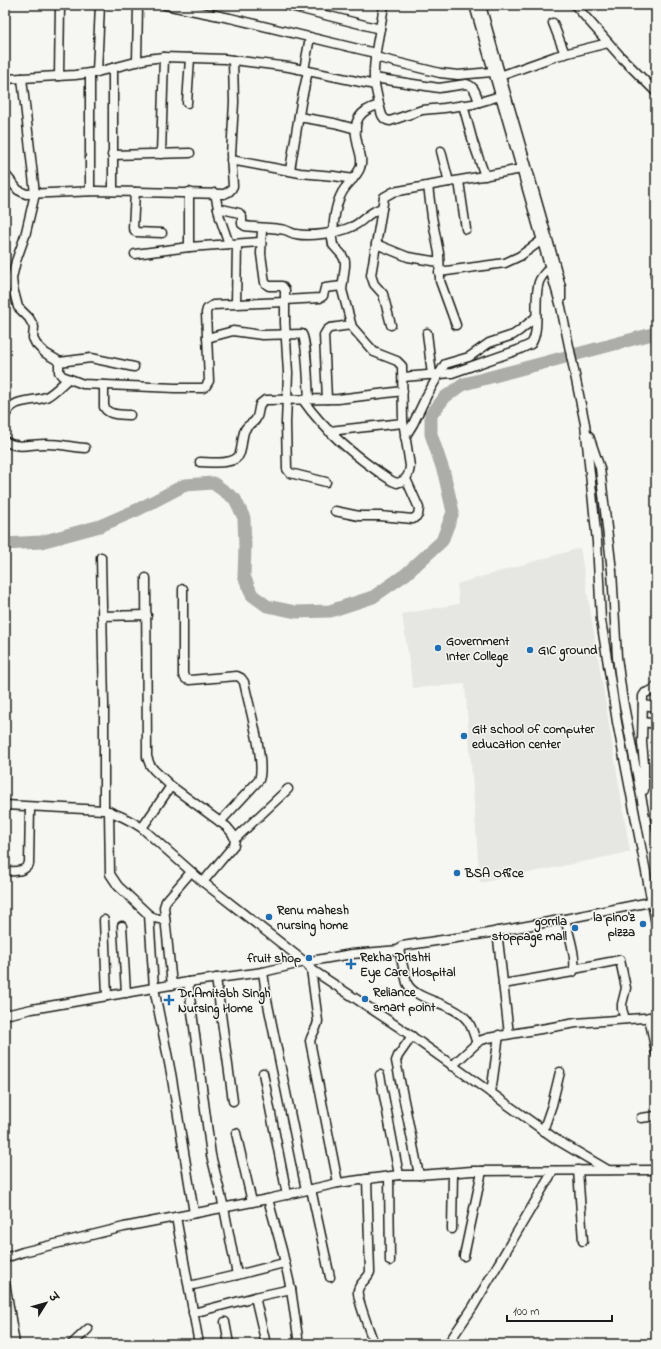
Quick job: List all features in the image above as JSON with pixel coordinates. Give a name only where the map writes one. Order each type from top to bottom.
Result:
[{"type":"street","points":[[59,76],[60,5]]},
{"type":"street","points":[[90,191],[94,72],[100,5]]},
{"type":"street","points":[[137,62],[138,5]]},
{"type":"street","points":[[165,5],[204,9],[440,73],[458,75],[496,74],[608,43]]},
{"type":"street","points":[[286,5],[380,29]]},
{"type":"street","points":[[384,5],[375,55],[375,81],[381,115],[387,121],[422,110],[463,105],[500,96]]},
{"type":"street","points":[[474,5],[543,219],[561,287],[561,307]]},
{"type":"street","points":[[481,5],[500,96],[561,307],[585,424],[597,542],[601,620],[617,722],[654,901],[656,924]]},
{"type":"street","points":[[575,5],[608,43],[656,92]]},
{"type":"street","points":[[553,23],[565,54]]},
{"type":"street","points":[[290,170],[310,37]]},
{"type":"street","points":[[161,154],[164,57]]},
{"type":"street","points":[[5,79],[59,76],[94,72],[164,57],[233,60],[375,81],[439,88],[466,84],[470,85],[474,89],[479,102]]},
{"type":"street","points":[[187,103],[190,58]]},
{"type":"street","points":[[5,174],[18,190],[26,194],[90,191],[228,193],[233,186],[231,160],[234,109],[233,60]]},
{"type":"street","points":[[113,68],[113,191]]},
{"type":"street","points":[[22,78],[34,194],[25,236],[16,261],[12,278],[13,288],[18,306],[29,318],[34,327],[33,338],[36,344],[39,348],[59,362],[62,376],[83,384],[203,388],[209,381],[207,309],[213,305],[320,298],[323,296],[325,288],[342,286]]},
{"type":"street","points":[[207,338],[233,331],[262,335],[302,334],[304,337],[306,400],[311,411],[354,455],[392,481],[397,483],[406,479],[410,466],[403,423],[402,366],[400,363],[374,352],[351,325],[343,297],[342,286],[345,261],[342,254],[333,245],[332,232],[334,214],[343,190],[360,170],[362,160],[356,140],[358,118],[369,108],[380,105]]},
{"type":"street","points":[[463,105],[473,142],[485,176]]},
{"type":"street","points":[[299,117],[334,122],[356,129]]},
{"type":"street","points":[[441,151],[450,182]]},
{"type":"street","points":[[112,154],[190,153]]},
{"type":"street","points":[[231,160],[353,179]]},
{"type":"street","points":[[391,325],[383,294],[372,281],[371,276],[384,197],[388,194],[522,169]]},
{"type":"street","points":[[459,181],[466,229]]},
{"type":"street","points":[[428,186],[432,217],[438,245],[439,272],[442,288],[456,325]]},
{"type":"street","points":[[135,192],[134,230],[136,232],[162,233]]},
{"type":"street","points":[[189,192],[189,247]]},
{"type":"street","points":[[215,193],[218,208],[233,244],[236,304]]},
{"type":"street","points":[[218,208],[239,213],[242,217],[242,224],[245,226],[286,230],[293,234],[303,235],[332,232],[355,226],[369,213],[382,208]]},
{"type":"street","points":[[262,228],[260,242],[265,283],[269,286],[283,286],[285,290],[288,373],[286,400],[287,469],[290,473],[326,482]]},
{"type":"street","points":[[439,272],[505,263],[520,256],[542,240]]},
{"type":"street","points":[[135,254],[189,247],[260,242]]},
{"type":"street","points":[[376,244],[408,257],[439,262]]},
{"type":"street","points":[[403,377],[435,375],[460,371],[526,347],[533,341],[535,333],[537,287],[539,281],[550,267]]},
{"type":"street","points":[[405,437],[413,424],[435,375],[447,362],[469,357],[489,343],[513,335],[536,317]]},
{"type":"street","points":[[327,399],[324,335],[330,328],[351,325]]},
{"type":"street","points":[[427,333],[435,375]]},
{"type":"street","points":[[59,362],[91,358],[134,367]]},
{"type":"street","points":[[5,416],[8,409],[12,406],[47,396],[68,379]]},
{"type":"street","points":[[104,385],[105,410],[110,413],[130,415]]},
{"type":"street","points":[[200,462],[230,462],[236,460],[240,454],[246,426],[256,420],[260,404],[265,400],[327,399],[403,391]]},
{"type":"street","points":[[329,431],[403,423]]},
{"type":"street","points":[[585,424],[600,468],[612,571],[617,657],[622,695],[656,875]]},
{"type":"street","points":[[5,441],[14,445],[22,446],[48,444],[85,448]]},
{"type":"street","points":[[335,511],[359,516],[413,519],[418,515],[419,508],[406,479]]},
{"type":"street","points":[[101,557],[107,811],[110,874],[118,886],[149,915],[154,918],[165,920]]},
{"type":"street","points":[[146,578],[147,757],[154,770],[171,786],[220,822],[232,833],[235,838]]},
{"type":"street","points":[[183,589],[183,675],[186,679],[190,680],[237,676],[241,678],[244,682],[260,760],[261,775],[258,780],[220,822]]},
{"type":"street","points":[[102,616],[147,615]]},
{"type":"street","points":[[643,806],[643,705],[645,693],[655,689]]},
{"type":"street","points":[[643,705],[656,707]]},
{"type":"street","points":[[643,722],[656,724]]},
{"type":"street","points":[[142,828],[171,786]]},
{"type":"street","points":[[203,882],[234,845],[235,838],[288,789]]},
{"type":"street","points":[[5,805],[107,811],[131,821],[142,828],[203,882],[305,962],[311,969],[412,1036],[557,1140],[608,1170]]},
{"type":"street","points":[[5,871],[21,871],[27,868],[29,864],[30,807]]},
{"type":"street","points":[[172,985],[164,906],[166,901],[191,872]]},
{"type":"street","points":[[5,1015],[32,1008],[188,982],[263,972],[305,962],[352,954],[399,950],[402,946],[565,919],[654,901]]},
{"type":"street","points":[[149,915],[154,988],[171,1073],[194,1213]]},
{"type":"street","points":[[565,919],[574,960],[574,969]]},
{"type":"street","points":[[104,920],[107,996]]},
{"type":"street","points":[[122,926],[126,993]]},
{"type":"street","points":[[497,931],[509,1034]]},
{"type":"street","points":[[399,950],[409,988],[416,993],[448,1007],[463,1016],[469,1024],[477,1043]]},
{"type":"street","points":[[503,984],[570,973],[573,972],[574,969],[620,960],[626,988],[622,1004],[625,1019]]},
{"type":"street","points":[[311,969],[318,1021],[310,1041],[338,1183]]},
{"type":"street","points":[[263,972],[267,1000],[308,1190],[330,1277]]},
{"type":"street","points":[[216,978],[233,1101]]},
{"type":"street","points":[[188,982],[211,1154],[224,1208],[237,1276]]},
{"type":"street","points":[[452,1066],[477,1043],[488,1038],[576,1023],[652,1017],[656,1053]]},
{"type":"street","points":[[412,1036],[396,1061],[419,1175]]},
{"type":"street","points":[[491,1093],[499,1036]]},
{"type":"street","points":[[543,1130],[552,1105],[560,1072]]},
{"type":"street","points":[[263,1073],[287,1195]]},
{"type":"street","points":[[380,1075],[399,1175]]},
{"type":"street","points":[[640,1118],[656,1116]]},
{"type":"street","points":[[236,1133],[252,1202]]},
{"type":"street","points":[[462,1344],[448,1342],[473,1307],[553,1170]]},
{"type":"street","points":[[578,1170],[583,1241]]},
{"type":"street","points":[[5,1258],[23,1252],[124,1227],[268,1199],[338,1183],[367,1179],[399,1175],[482,1171],[656,1170]]},
{"type":"street","points":[[464,1256],[482,1171]]},
{"type":"street","points":[[452,1229],[453,1173]]},
{"type":"street","points":[[389,1177],[390,1261]]},
{"type":"street","points":[[367,1179],[370,1272],[369,1276],[360,1284],[357,1293],[374,1344]]},
{"type":"street","points":[[268,1199],[291,1289],[299,1344]]},
{"type":"street","points":[[176,1217],[199,1344]]},
{"type":"street","points":[[189,1286],[237,1276],[284,1263]]},
{"type":"street","points":[[5,1282],[14,1344]]},
{"type":"street","points":[[193,1313],[291,1289]]},
{"type":"street","points":[[254,1297],[266,1344]]},
{"type":"street","points":[[225,1322],[229,1344]]},
{"type":"street","points":[[72,1344],[88,1329]]},
{"type":"street","points":[[5,1330],[7,1344]]},
{"type":"shaded area","name":"GIC ground","points":[[580,548],[630,852],[480,883],[465,684],[413,688],[402,614],[459,604],[457,584]]},
{"type":"waterway","points":[[5,544],[41,542],[100,526],[139,509],[185,485],[213,483],[235,499],[244,518],[244,576],[252,595],[267,606],[296,612],[330,611],[373,597],[406,574],[442,541],[453,512],[444,473],[431,434],[431,415],[445,397],[464,384],[656,333]]},
{"type":"place","name":"Government Inter College","points":[[438,648]]},
{"type":"place","name":"GIC ground","points":[[530,650]]},
{"type":"place","name":"Git school of computer education center","points":[[464,736]]},
{"type":"place","name":"BSA Office","points":[[457,873]]},
{"type":"place","name":"Renu mahesh nursing home","points":[[269,917]]},
{"type":"place","name":"la pino'z pizza","points":[[643,924]]},
{"type":"place","name":"gorrila stoppage mall","points":[[575,928]]},
{"type":"place","name":"fruit shop","points":[[309,958]]},
{"type":"place","name":"Rekha Drishti Eye Care Hospital","points":[[351,964]]},
{"type":"place","name":"Reliance smart point","points":[[365,999]]},
{"type":"place","name":"Dr.Amitabh Singh Nursing Home","points":[[169,1000]]}]
